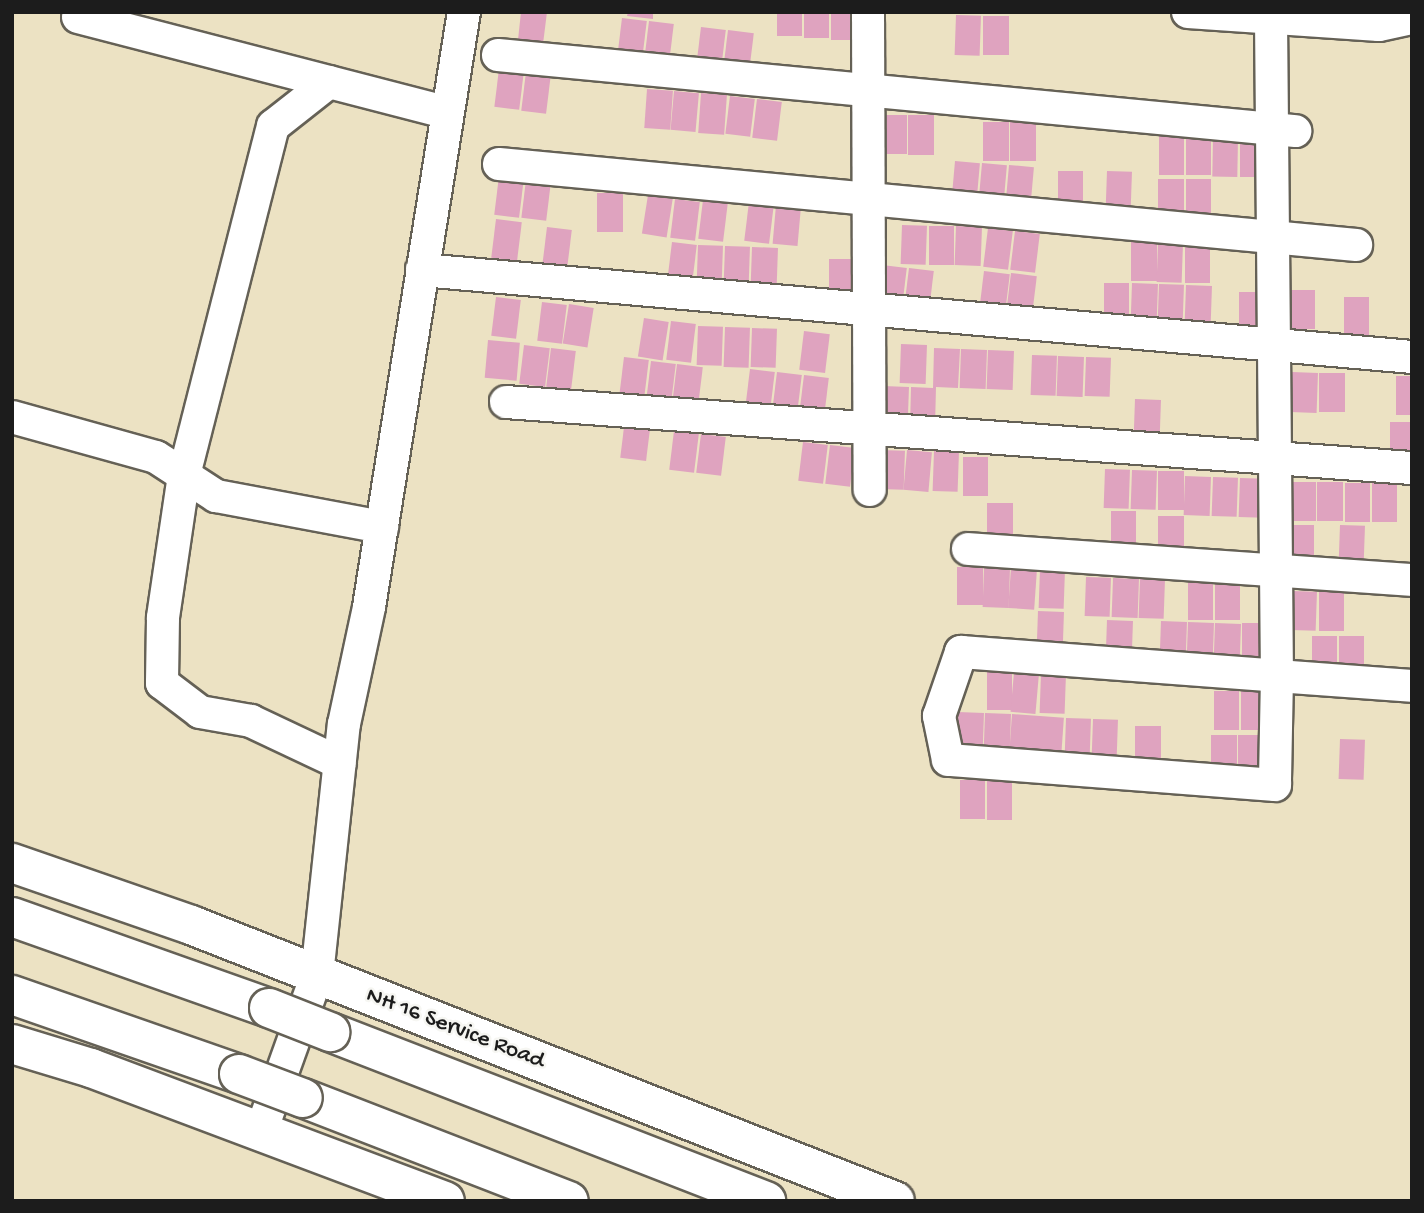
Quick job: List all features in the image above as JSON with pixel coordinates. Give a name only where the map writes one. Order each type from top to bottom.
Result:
[{"type":"main road","name":"NH 16 Service Road","points":[[12,863],[317,975],[895,1201]]},
{"type":"main road","points":[[12,917],[269,1008],[766,1201]]},
{"type":"main road","points":[[12,995],[239,1074],[569,1201]]},
{"type":"main road","points":[[12,1044],[91,1069],[430,1198]]},
{"type":"street","points":[[260,1134],[317,975],[340,763],[382,527],[464,12]]},
{"type":"street","points":[[868,12],[870,490]]},
{"type":"street","points":[[1188,12],[1379,25],[1412,18]]},
{"type":"street","points":[[71,14],[446,112]]},
{"type":"street","points":[[1270,18],[1283,130],[1272,237],[1276,570],[1276,676],[1275,785],[948,760],[939,716],[961,652],[1276,676],[1412,686]]},
{"type":"street","points":[[498,55],[1283,130]]},
{"type":"street","points":[[329,82],[273,125],[184,475],[163,618],[162,683],[200,712],[251,721],[340,763]]},
{"type":"street","points":[[499,164],[1356,245]]},
{"type":"street","points":[[422,270],[1412,357]]},
{"type":"street","points":[[506,402],[1412,468]]},
{"type":"street","points":[[12,417],[156,457],[216,496],[382,527]]},
{"type":"street","points":[[968,550],[1412,580]]},
{"type":"building","points":[[521,12],[547,12],[543,44],[518,40]]},
{"type":"building","points":[[628,12],[653,12],[653,19],[627,16]]},
{"type":"building","points":[[777,12],[802,12],[802,36],[777,36]]},
{"type":"building","points":[[804,12],[829,12],[829,38],[804,38]]},
{"type":"building","points":[[831,12],[856,12],[856,40],[831,40]]},
{"type":"building","points":[[956,15],[981,16],[980,56],[955,55]]},
{"type":"building","points":[[983,16],[1009,16],[1009,55],[983,55]]},
{"type":"building","points":[[622,18],[647,21],[642,60],[617,57]]},
{"type":"building","points":[[649,21],[674,24],[669,63],[644,60]]},
{"type":"building","points":[[701,27],[726,30],[721,69],[696,66]]},
{"type":"building","points":[[728,30],[754,33],[749,72],[723,69]]},
{"type":"building","points":[[499,69],[524,72],[519,110],[494,107]]},
{"type":"building","points":[[526,72],[551,75],[546,114],[521,111]]},
{"type":"building","points":[[647,89],[673,91],[670,130],[644,128]]},
{"type":"building","points":[[674,91],[699,93],[696,132],[671,130]]},
{"type":"building","points":[[701,93],[727,95],[724,135],[698,133]]},
{"type":"building","points":[[730,96],[755,99],[750,137],[725,134]]},
{"type":"building","points":[[757,99],[782,102],[777,141],[752,138]]},
{"type":"building","points":[[881,115],[907,115],[907,154],[881,154]]},
{"type":"building","points":[[908,115],[934,115],[934,155],[908,155]]},
{"type":"building","points":[[983,122],[1009,122],[1009,161],[983,161]]},
{"type":"building","points":[[1010,122],[1036,122],[1036,161],[1010,161]]},
{"type":"building","points":[[1159,136],[1184,136],[1184,175],[1159,175]]},
{"type":"building","points":[[1186,136],[1211,136],[1211,175],[1186,175]]},
{"type":"building","points":[[1213,137],[1238,137],[1237,177],[1212,177]]},
{"type":"building","points":[[1240,138],[1265,138],[1265,177],[1240,177]]},
{"type":"building","points":[[955,161],[980,163],[977,202],[952,200]]},
{"type":"building","points":[[982,163],[1007,165],[1004,204],[979,202]]},
{"type":"building","points":[[1009,165],[1034,167],[1031,206],[1006,204]]},
{"type":"building","points":[[1058,171],[1083,171],[1083,210],[1058,210]]},
{"type":"building","points":[[1107,171],[1132,172],[1131,211],[1106,210]]},
{"type":"building","points":[[499,176],[524,179],[519,218],[494,215]]},
{"type":"building","points":[[1158,179],[1184,179],[1184,218],[1158,218]]},
{"type":"building","points":[[1186,179],[1211,179],[1211,218],[1186,218]]},
{"type":"building","points":[[526,180],[551,183],[546,221],[521,218]]},
{"type":"building","points":[[597,193],[623,193],[623,232],[597,232]]},
{"type":"building","points":[[648,195],[673,199],[667,237],[642,234]]},
{"type":"building","points":[[675,199],[700,202],[695,241],[670,238]]},
{"type":"building","points":[[703,200],[728,203],[723,242],[698,239]]},
{"type":"building","points":[[749,202],[774,205],[769,244],[744,241]]},
{"type":"building","points":[[776,205],[801,207],[798,246],[773,244]]},
{"type":"building","points":[[496,219],[522,222],[517,261],[491,258]]},
{"type":"building","points":[[902,225],[927,226],[926,265],[901,264]]},
{"type":"building","points":[[929,226],[954,226],[954,265],[929,265]]},
{"type":"building","points":[[956,226],[982,227],[981,266],[955,265]]},
{"type":"building","points":[[547,227],[572,230],[567,268],[542,265]]},
{"type":"building","points":[[988,228],[1013,231],[1008,270],[983,267]]},
{"type":"building","points":[[1015,231],[1040,234],[1035,273],[1010,270]]},
{"type":"building","points":[[672,242],[697,245],[692,284],[667,281]]},
{"type":"building","points":[[1131,242],[1157,242],[1157,281],[1131,281]]},
{"type":"building","points":[[1158,243],[1183,244],[1182,283],[1157,282]]},
{"type":"building","points":[[1185,244],[1210,244],[1210,283],[1185,283]]},
{"type":"building","points":[[698,245],[723,246],[722,285],[697,284]]},
{"type":"building","points":[[725,246],[750,247],[749,286],[724,285]]},
{"type":"building","points":[[752,247],[778,248],[777,287],[751,286]]},
{"type":"building","points":[[829,259],[854,259],[854,298],[829,298]]},
{"type":"building","points":[[882,265],[907,268],[902,307],[877,304]]},
{"type":"building","points":[[909,268],[934,271],[929,310],[904,307]]},
{"type":"building","points":[[984,271],[1010,274],[1005,312],[979,309]]},
{"type":"building","points":[[1011,273],[1037,276],[1032,315],[1006,312]]},
{"type":"building","points":[[1104,283],[1129,283],[1129,322],[1104,322]]},
{"type":"building","points":[[1132,283],[1158,284],[1157,323],[1131,322]]},
{"type":"building","points":[[1159,284],[1184,285],[1183,325],[1158,324]]},
{"type":"building","points":[[1186,285],[1212,286],[1211,325],[1185,324]]},
{"type":"building","points":[[1289,290],[1315,290],[1315,329],[1289,329]]},
{"type":"building","points":[[1239,292],[1264,292],[1264,332],[1239,332]]},
{"type":"building","points":[[496,297],[521,300],[516,339],[491,336]]},
{"type":"building","points":[[1344,297],[1369,297],[1369,337],[1344,337]]},
{"type":"building","points":[[542,302],[567,305],[562,344],[537,341]]},
{"type":"building","points":[[569,304],[594,308],[587,347],[563,344]]},
{"type":"building","points":[[644,318],[669,322],[663,360],[638,357]]},
{"type":"building","points":[[671,321],[696,324],[691,363],[666,360]]},
{"type":"building","points":[[698,326],[723,327],[722,366],[697,365]]},
{"type":"building","points":[[725,327],[750,328],[749,368],[724,367]]},
{"type":"building","points":[[752,328],[777,329],[776,368],[751,367]]},
{"type":"building","points":[[804,331],[830,334],[825,373],[799,370]]},
{"type":"building","points":[[488,340],[520,343],[517,381],[485,378]]},
{"type":"building","points":[[901,344],[927,345],[926,384],[900,383]]},
{"type":"building","points":[[524,345],[550,348],[545,387],[519,384]]},
{"type":"building","points":[[551,348],[576,351],[571,390],[546,387]]},
{"type":"building","points":[[934,348],[960,349],[958,388],[936,387],[935,427],[910,426],[911,387],[933,388]]},
{"type":"building","points":[[961,349],[987,350],[986,389],[960,388]]},
{"type":"building","points":[[988,350],[1014,351],[1013,390],[987,389]]},
{"type":"building","points":[[1032,355],[1057,356],[1056,396],[1031,395]]},
{"type":"building","points":[[1058,356],[1084,357],[1083,397],[1057,396]]},
{"type":"building","points":[[624,357],[649,360],[644,399],[619,396]]},
{"type":"building","points":[[1086,357],[1111,358],[1110,397],[1085,396]]},
{"type":"building","points":[[651,361],[676,364],[671,403],[646,400]]},
{"type":"building","points":[[677,364],[703,367],[698,406],[672,403]]},
{"type":"building","points":[[750,369],[775,372],[770,411],[745,408]]},
{"type":"building","points":[[777,372],[802,375],[797,414],[772,411]]},
{"type":"building","points":[[1292,372],[1318,373],[1317,413],[1291,412]]},
{"type":"building","points":[[1319,373],[1345,373],[1345,412],[1319,412]]},
{"type":"building","points":[[804,375],[829,378],[824,417],[799,414]]},
{"type":"building","points":[[1396,376],[1412,376],[1412,415],[1396,415]]},
{"type":"building","points":[[883,386],[909,387],[908,427],[882,426]]},
{"type":"building","points":[[1135,399],[1161,400],[1160,440],[1134,439]]},
{"type":"building","points":[[625,419],[651,422],[646,461],[620,458]]},
{"type":"building","points":[[1390,422],[1412,422],[1412,461],[1390,461]]},
{"type":"building","points":[[674,431],[699,434],[694,473],[669,470]]},
{"type":"building","points":[[701,434],[726,437],[721,476],[696,473]]},
{"type":"building","points":[[803,442],[828,445],[823,484],[798,481]]},
{"type":"building","points":[[830,445],[855,448],[850,487],[825,484]]},
{"type":"building","points":[[880,450],[905,451],[904,490],[879,489]]},
{"type":"building","points":[[907,450],[932,452],[928,492],[904,490]]},
{"type":"building","points":[[934,451],[959,452],[958,492],[933,491]]},
{"type":"building","points":[[963,457],[988,457],[988,496],[963,496]]},
{"type":"building","points":[[1105,469],[1130,470],[1129,509],[1104,508]]},
{"type":"building","points":[[1132,470],[1157,471],[1156,510],[1131,509]]},
{"type":"building","points":[[1158,471],[1184,471],[1184,510],[1158,510]]},
{"type":"building","points":[[1185,476],[1211,477],[1210,516],[1184,515]]},
{"type":"building","points":[[1213,477],[1238,478],[1237,517],[1212,516]]},
{"type":"building","points":[[1240,478],[1265,479],[1264,518],[1239,517]]},
{"type":"building","points":[[1290,482],[1316,482],[1316,521],[1290,521]]},
{"type":"building","points":[[1317,482],[1343,482],[1343,521],[1317,521]]},
{"type":"building","points":[[1345,483],[1370,483],[1370,522],[1345,522]]},
{"type":"building","points":[[1372,483],[1397,483],[1397,522],[1372,522]]},
{"type":"building","points":[[987,503],[1013,503],[1013,542],[987,542]]},
{"type":"building","points":[[1111,511],[1136,511],[1136,550],[1111,550]]},
{"type":"building","points":[[1158,516],[1184,516],[1184,555],[1158,555]]},
{"type":"building","points":[[1289,525],[1314,525],[1314,564],[1289,564]]},
{"type":"building","points":[[1340,525],[1365,526],[1364,565],[1339,564]]},
{"type":"building","points":[[957,567],[983,567],[983,605],[957,605]]},
{"type":"building","points":[[984,568],[1010,569],[1009,608],[983,607]]},
{"type":"building","points":[[1011,568],[1037,570],[1034,610],[1008,608]]},
{"type":"building","points":[[1040,569],[1065,570],[1064,609],[1039,608]]},
{"type":"building","points":[[1086,577],[1111,578],[1110,617],[1085,616]]},
{"type":"building","points":[[1113,578],[1139,579],[1138,618],[1112,617]]},
{"type":"building","points":[[1140,579],[1165,580],[1164,619],[1139,618]]},
{"type":"building","points":[[1188,581],[1213,581],[1213,620],[1188,620]]},
{"type":"building","points":[[1215,581],[1240,581],[1240,620],[1215,620]]},
{"type":"building","points":[[1292,591],[1317,592],[1316,631],[1291,630]]},
{"type":"building","points":[[1319,591],[1344,591],[1344,631],[1319,631]]},
{"type":"building","points":[[1038,611],[1064,612],[1063,651],[1037,650]]},
{"type":"building","points":[[1107,620],[1133,621],[1132,660],[1106,659]]},
{"type":"building","points":[[1161,621],[1187,622],[1186,661],[1160,660]]},
{"type":"building","points":[[1188,622],[1214,623],[1213,663],[1187,662]]},
{"type":"building","points":[[1215,623],[1241,624],[1240,663],[1214,662]]},
{"type":"building","points":[[1242,623],[1267,623],[1267,662],[1242,662]]},
{"type":"building","points":[[1312,636],[1337,636],[1337,675],[1312,675]]},
{"type":"building","points":[[1339,636],[1364,636],[1364,675],[1339,675]]},
{"type":"building","points":[[987,672],[1012,672],[1012,710],[987,710]]},
{"type":"building","points":[[1014,672],[1039,674],[1035,714],[1011,712]]},
{"type":"building","points":[[1041,673],[1066,674],[1065,714],[1040,713]]},
{"type":"building","points":[[1214,691],[1239,691],[1239,730],[1214,730]]},
{"type":"building","points":[[1241,691],[1266,691],[1266,730],[1241,730]]},
{"type":"building","points":[[958,712],[984,713],[983,753],[957,752]]},
{"type":"building","points":[[985,713],[1011,714],[1010,754],[984,753]]},
{"type":"building","points":[[1012,714],[1064,718],[1061,757],[1009,753]]},
{"type":"building","points":[[1066,718],[1091,719],[1090,758],[1065,757]]},
{"type":"building","points":[[1093,719],[1118,720],[1117,759],[1092,758]]},
{"type":"building","points":[[1135,726],[1161,726],[1161,765],[1135,765]]},
{"type":"building","points":[[1211,735],[1237,735],[1237,774],[1211,774]]},
{"type":"building","points":[[1238,735],[1264,735],[1264,774],[1238,774]]},
{"type":"building","points":[[1340,739],[1365,740],[1364,780],[1339,779]]},
{"type":"building","points":[[960,780],[985,780],[985,819],[960,819]]},
{"type":"building","points":[[987,780],[1012,780],[1012,820],[987,820]]}]
